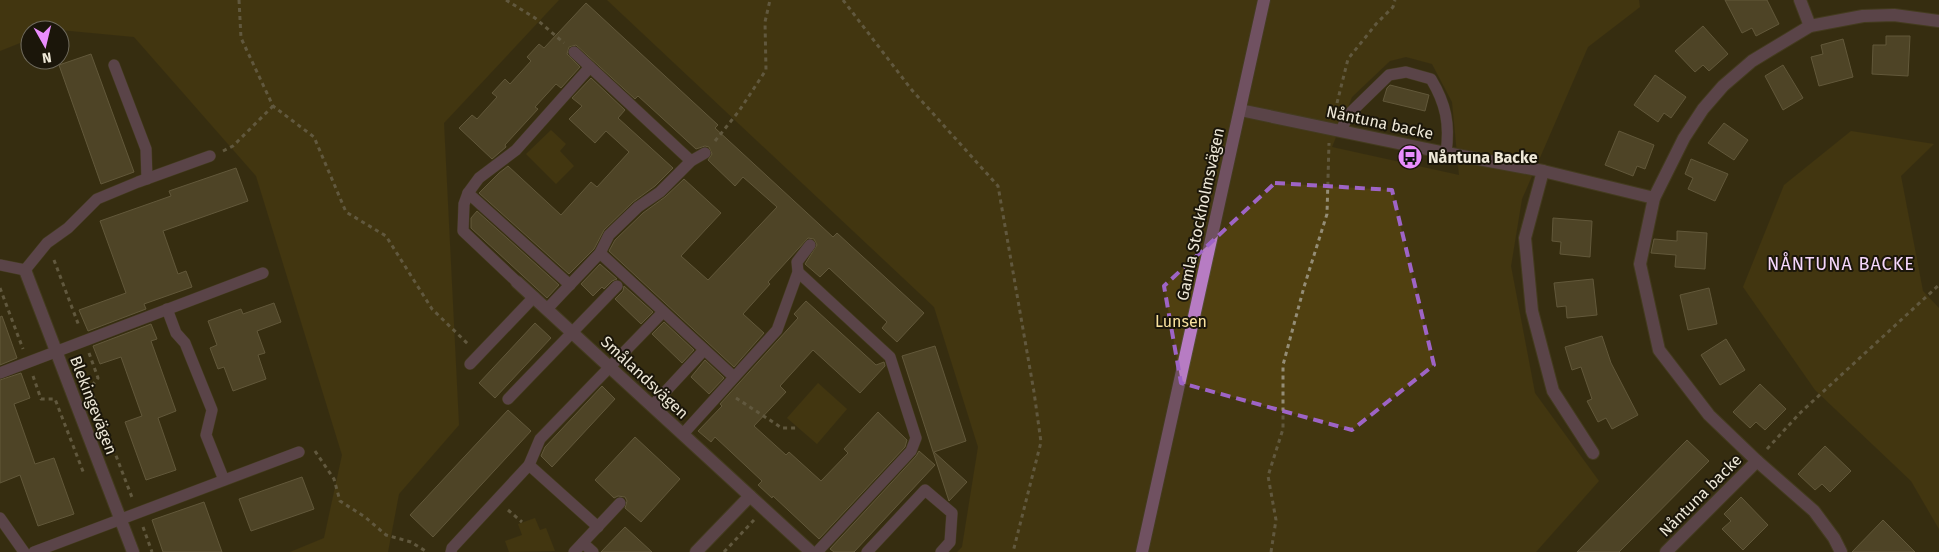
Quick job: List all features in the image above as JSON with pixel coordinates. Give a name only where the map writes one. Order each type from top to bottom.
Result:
[{"type":"main road","name":"Gamla Stockholmsvägen","points":[[1142,552],[1264,0]]},
{"type":"street","points":[[1800,0],[1810,26]]},
{"type":"street","name":"Nåntuna backe","points":[[1841,552],[1834,538],[1814,511],[1757,461],[1709,414],[1659,350],[1640,264],[1654,198],[1684,138],[1703,109],[1722,86],[1752,61],[1810,26],[1863,16],[1894,15],[1939,21]]},
{"type":"street","name":"Nåntuna backe","points":[[1240,110],[1446,154],[1543,172],[1654,198]]},
{"type":"street","points":[[1543,172],[1525,238],[1532,312],[1553,391],[1593,453]]},
{"type":"street","name":"Blekingevägen","points":[[25,270],[133,552]]},
{"type":"street","name":"Smålandsvägen","points":[[517,282],[811,552]]},
{"type":"street","name":"Nåntuna backe","points":[[1666,552],[1757,461]]},
{"type":"street","points":[[696,552],[750,496]]},
{"type":"lane","points":[[574,52],[691,161]]},
{"type":"lane","points":[[114,65],[146,149],[147,179]]},
{"type":"lane","points":[[517,282],[463,231],[464,204],[468,193],[479,178],[516,150],[590,67]]},
{"type":"lane","points":[[1335,129],[1389,75],[1406,72],[1431,79],[1441,96],[1448,136],[1446,154]]},
{"type":"lane","points":[[547,309],[600,253],[609,235],[638,207],[660,192],[691,161],[705,154]]},
{"type":"lane","points":[[0,265],[25,270],[47,243],[68,228],[97,199],[210,156]]},
{"type":"lane","points":[[468,193],[570,285]]},
{"type":"lane","points":[[683,434],[777,330],[798,272],[797,262],[810,245]]},
{"type":"lane","points":[[600,253],[734,377]]},
{"type":"lane","points":[[0,374],[263,272]]},
{"type":"lane","points":[[798,272],[890,357],[916,438],[911,451],[817,552]]},
{"type":"lane","points":[[508,399],[617,286]]},
{"type":"lane","points":[[470,364],[478,353],[534,297]]},
{"type":"lane","points":[[167,309],[176,333],[185,344],[212,410],[206,435],[224,480]]},
{"type":"lane","points":[[450,552],[529,465],[540,440],[663,312]]},
{"type":"lane","points":[[652,406],[704,350]]},
{"type":"lane","points":[[34,552],[299,452]]},
{"type":"lane","points":[[529,465],[598,527]]},
{"type":"lane","points":[[867,552],[925,490],[952,513],[950,542],[941,552]]},
{"type":"lane","points":[[574,552],[620,503]]},
{"type":"lane","points":[[0,518],[24,552]]},
{"type":"lane","points":[[583,542],[593,552]]},
{"type":"path","points":[[239,0],[241,38],[273,106],[314,137],[346,212],[386,236],[432,309],[478,353]]},
{"type":"path","points":[[506,0],[534,18],[574,52]]},
{"type":"path","points":[[705,154],[739,111],[766,70],[764,22],[770,0]]},
{"type":"path","points":[[843,0],[911,90],[998,186],[1041,442],[1013,552]]},
{"type":"path","points":[[1271,552],[1276,520],[1268,476],[1283,429],[1283,365],[1304,287],[1327,214],[1335,129],[1348,59],[1376,24],[1393,7],[1395,0]]},
{"type":"path","points":[[210,156],[233,146],[273,106]]},
{"type":"path","points":[[47,243],[98,378],[90,388],[152,552]]},
{"type":"path","points":[[1757,461],[1800,412],[1939,285]]},
{"type":"path","points":[[0,288],[41,399],[55,400],[86,481]]},
{"type":"path","points":[[723,389],[782,428],[798,428]]},
{"type":"path","points":[[299,452],[315,451],[334,479],[340,501],[365,517],[386,535],[411,542],[427,552]]},
{"type":"path","points":[[724,552],[764,509]]},
{"type":"highlighted area","points":[[1275,183],[1392,190],[1434,365],[1352,430],[1181,383],[1164,286]]},
{"type":"green space","points":[[0,0],[559,0],[444,123],[459,425],[399,494],[388,552],[290,552],[324,538],[342,455],[256,176],[134,37],[70,31],[70,20],[20,20],[20,43],[0,51]]},
{"type":"green space","name":"Lunsen","points":[[607,0],[1639,0],[1640,7],[1588,47],[1522,199],[1511,266],[1535,393],[1599,481],[1536,552],[957,552],[962,547],[978,447],[934,307]],"holes":[[[1406,57],[1432,64],[1452,102],[1459,175],[1332,147],[1352,97],[1390,61]]]},
{"type":"green space","points":[[551,130],[566,144],[560,151],[574,166],[556,184],[526,154]]},
{"type":"green space","points":[[1851,131],[1934,144],[1901,176],[1923,291],[1939,308],[1939,529],[1911,481],[1815,390],[1743,287],[1784,185]]},
{"type":"green space","points":[[818,383],[847,409],[817,444],[787,418]]},
{"type":"green space","points":[[535,518],[540,530],[546,528],[555,551],[509,552],[505,541],[522,535],[518,524]]},
{"type":"building","points":[[1725,0],[1767,0],[1779,24],[1756,36],[1752,28],[1742,33]]},
{"type":"building","points":[[586,3],[718,125],[715,128],[833,237],[837,233],[924,313],[897,342],[882,328],[887,322],[829,268],[820,277],[805,264],[817,245],[814,239],[808,238],[768,282],[770,284],[743,314],[764,333],[734,367],[609,251],[615,240],[643,213],[665,197],[684,179],[721,213],[681,256],[708,280],[777,207],[743,177],[735,186],[708,160],[712,154],[709,147],[705,146],[696,149],[638,96],[635,99],[576,45],[569,47],[567,54],[580,67],[561,88],[556,84],[535,107],[538,109],[505,145],[506,147],[492,159],[459,128],[472,115],[477,119],[497,97],[492,93],[505,79],[510,84],[531,61],[527,57],[539,44],[544,48]]},
{"type":"building","points":[[1703,26],[1728,54],[1709,71],[1703,65],[1695,72],[1675,51]]},
{"type":"building","points":[[1886,36],[1910,36],[1908,76],[1872,74],[1873,45],[1886,45]]},
{"type":"building","points":[[1843,39],[1853,77],[1819,86],[1811,57],[1823,54],[1821,45]]},
{"type":"building","points":[[91,54],[134,172],[101,184],[61,70],[70,70],[70,61]]},
{"type":"building","points":[[1783,65],[1803,98],[1783,110],[1765,76]]},
{"type":"building","points":[[1655,75],[1686,97],[1671,118],[1664,113],[1658,122],[1634,105]]},
{"type":"building","points":[[591,78],[625,110],[618,118],[673,168],[604,230],[594,249],[569,274],[479,193],[508,166],[561,215],[591,182],[597,187],[629,152],[606,131],[595,143],[569,119],[582,106],[572,98]]},
{"type":"building","points":[[1390,85],[1429,95],[1425,111],[1383,101],[1387,88]]},
{"type":"building","points":[[1724,123],[1748,140],[1734,160],[1708,143]]},
{"type":"building","points":[[1619,131],[1654,145],[1645,169],[1637,166],[1633,176],[1605,165]]},
{"type":"building","points":[[1691,159],[1728,174],[1715,201],[1688,189],[1693,178],[1685,174]]},
{"type":"building","points":[[236,168],[248,201],[163,231],[178,274],[186,271],[192,287],[144,304],[146,309],[88,331],[79,310],[126,293],[100,221],[171,196],[169,191]]},
{"type":"building","points":[[477,211],[559,285],[547,298],[471,228],[471,218]]},
{"type":"building","points":[[1553,218],[1592,221],[1590,257],[1560,254],[1561,242],[1552,241]]},
{"type":"building","points":[[1677,231],[1707,233],[1705,269],[1675,267],[1676,255],[1651,253],[1654,239],[1677,241]]},
{"type":"building","points":[[600,264],[617,279],[604,289],[602,287],[593,296],[581,284]]},
{"type":"building","points":[[1593,279],[1597,315],[1567,318],[1566,306],[1557,307],[1554,283]]},
{"type":"building","points":[[624,286],[653,312],[641,324],[615,299],[623,291]]},
{"type":"building","points":[[1709,288],[1717,324],[1688,330],[1680,295]]},
{"type":"building","points":[[806,301],[876,365],[884,362],[885,366],[860,393],[813,350],[780,386],[786,392],[754,426],[786,455],[789,452],[821,481],[848,453],[844,449],[878,412],[907,440],[905,447],[819,539],[773,496],[772,498],[758,485],[762,481],[715,437],[711,442],[698,431],[798,318],[794,314]]},
{"type":"building","points":[[274,303],[281,322],[257,331],[265,353],[258,355],[266,379],[233,391],[224,367],[218,369],[210,348],[217,345],[208,321],[241,309],[243,314]]},
{"type":"building","points":[[2,316],[17,358],[0,365],[0,317]]},
{"type":"building","points":[[664,322],[694,350],[682,363],[652,334]]},
{"type":"building","points":[[535,323],[551,338],[495,398],[479,383]]},
{"type":"building","points":[[151,324],[157,339],[151,341],[176,411],[158,418],[176,470],[146,480],[125,422],[142,416],[121,357],[100,364],[93,346]]},
{"type":"building","points":[[1602,336],[1611,363],[1638,415],[1612,429],[1606,418],[1598,422],[1587,401],[1592,399],[1581,367],[1572,370],[1565,347]]},
{"type":"building","points":[[1726,339],[1745,370],[1720,385],[1701,355]]},
{"type":"building","points":[[935,346],[966,441],[934,452],[967,482],[949,501],[902,356]]},
{"type":"building","points":[[705,360],[724,378],[709,394],[691,377]]},
{"type":"building","points":[[21,373],[30,398],[14,404],[35,464],[54,458],[74,514],[38,526],[20,475],[0,483],[0,380]]},
{"type":"building","points":[[1760,384],[1786,409],[1765,430],[1756,422],[1750,428],[1733,412]]},
{"type":"building","points":[[602,386],[615,399],[552,467],[541,456],[545,447]]},
{"type":"building","points":[[508,410],[531,431],[433,537],[410,515]]},
{"type":"building","points":[[635,437],[680,479],[641,522],[625,508],[627,501],[625,497],[618,496],[614,498],[595,480]]},
{"type":"building","points":[[1687,440],[1709,461],[1619,552],[1577,552]]},
{"type":"building","points":[[1825,446],[1851,471],[1830,492],[1822,484],[1815,490],[1798,474]]},
{"type":"building","points":[[919,451],[935,465],[854,552],[834,552],[830,549],[916,456]]},
{"type":"building","points":[[302,477],[314,509],[251,531],[239,499]]},
{"type":"building","points":[[1741,497],[1768,525],[1743,550],[1722,529],[1731,521],[1724,514]]},
{"type":"building","points":[[204,502],[222,552],[163,552],[152,520]]},
{"type":"building","points":[[1883,520],[1915,552],[1852,552]]},
{"type":"building","points":[[625,527],[652,552],[601,552]]},
{"type":"place","name":"Nåntuna Backe","points":[[1410,157]]},
{"type":"district","name":"NÅNTUNA BACKE","points":[[1841,264]]}]
